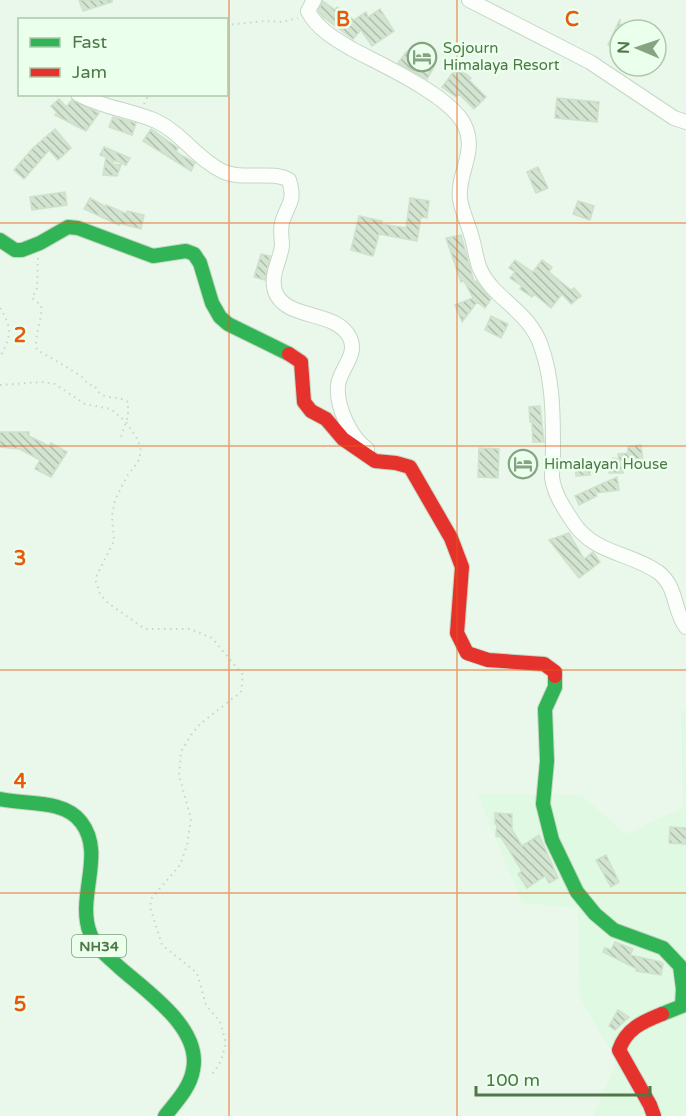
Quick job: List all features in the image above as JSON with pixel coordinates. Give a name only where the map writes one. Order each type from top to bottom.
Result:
[{"type":"main road","points":[[0,240],[15,250],[22,250],[68,227],[78,228],[153,256],[186,251],[194,254],[200,263],[212,303],[220,317],[228,324],[292,355],[301,362],[304,402],[311,411],[326,419],[343,439],[375,461],[411,467],[451,538],[462,567],[457,633],[467,653],[488,660],[544,664],[555,672],[555,687],[545,709],[547,761],[543,804],[552,840],[577,892],[595,914],[614,930],[663,948],[680,966],[683,989],[682,1006],[668,1014],[646,1019],[627,1033],[621,1041],[619,1050],[654,1116]]},
{"type":"main road","name":"NH34","points":[[0,799],[28,805],[54,806],[69,811],[81,821],[90,836],[92,853],[85,897],[85,911],[90,932],[103,953],[173,1016],[194,1045],[195,1059],[190,1082],[175,1106],[165,1116]]},
{"type":"street","points":[[469,0],[590,62],[674,118],[686,122]]},
{"type":"street","points":[[311,6],[313,21],[333,37],[438,98],[454,110],[464,124],[469,139],[469,149],[460,199],[480,270],[493,288],[534,329],[542,347],[552,396],[552,478],[559,499],[575,525],[595,544],[659,573],[674,591],[686,627]]},
{"type":"street","points":[[82,96],[96,103],[157,122],[174,132],[198,155],[223,172],[250,176],[282,176],[289,180],[293,194],[290,207],[281,225],[282,246],[274,272],[274,289],[280,300],[288,306],[328,320],[345,330],[351,339],[352,350],[338,383],[339,401],[352,432],[365,448],[396,463]]},
{"type":"path","points":[[228,25],[265,21],[282,22],[299,18],[311,6]]},
{"type":"path","points":[[22,250],[37,249],[39,260],[37,288],[32,298],[41,305],[42,314],[35,344],[37,350],[82,377],[88,384],[95,386],[97,392],[104,397],[122,397],[128,402],[128,416],[120,440]]},
{"type":"path","points":[[0,308],[6,318],[10,335],[0,357]]},
{"type":"path","points":[[0,385],[42,382],[55,384],[85,404],[111,409],[126,422],[138,440],[141,451],[138,462],[126,476],[115,500],[112,516],[114,541],[97,575],[96,582],[100,594],[108,603],[145,629],[190,629],[212,638],[243,675],[241,693],[200,724],[181,752],[179,775],[191,819],[187,845],[180,865],[151,899],[150,907],[162,945],[197,973],[206,1005],[220,1022],[226,1043],[221,1061],[213,1073],[190,1082]]},
{"type":"shaded area","points":[[686,709],[686,1116],[593,1116],[617,1061],[580,998],[578,908],[522,903],[478,794],[581,795],[625,834],[683,808],[681,713]]},
{"type":"building","points":[[79,0],[112,0],[112,2],[83,11]]},
{"type":"building","points":[[323,1],[335,10],[337,7],[354,20],[366,12],[368,17],[380,9],[394,31],[372,46],[361,30],[353,39],[318,11]]},
{"type":"building","points":[[407,51],[422,62],[434,67],[427,79],[398,63]]},
{"type":"building","points":[[457,67],[471,78],[469,80],[486,97],[474,109],[459,94],[456,97],[442,87]]},
{"type":"building","points":[[557,98],[599,102],[597,122],[555,118]]},
{"type":"building","points":[[59,99],[66,107],[72,100],[99,113],[86,131],[55,115],[57,113],[51,106]]},
{"type":"building","points":[[113,117],[136,123],[132,135],[109,127]]},
{"type":"building","points":[[55,129],[71,148],[58,160],[49,150],[24,179],[14,170],[33,148]]},
{"type":"building","points":[[151,129],[178,148],[176,152],[195,163],[191,171],[143,141]]},
{"type":"building","points":[[104,147],[130,158],[126,165],[113,160],[112,164],[121,165],[117,176],[103,175],[106,157],[100,155]]},
{"type":"building","points":[[538,167],[548,188],[536,193],[527,172]]},
{"type":"building","points":[[65,192],[67,205],[32,210],[30,197]]},
{"type":"building","points":[[90,198],[106,207],[106,205],[127,214],[127,211],[144,215],[141,229],[119,223],[119,225],[84,209]]},
{"type":"building","points":[[410,198],[429,201],[427,218],[421,217],[417,241],[379,234],[373,256],[351,250],[359,216],[382,221],[381,224],[406,228]]},
{"type":"building","points":[[578,201],[594,206],[590,220],[573,214]]},
{"type":"building","points":[[461,235],[474,282],[476,281],[491,299],[485,308],[477,302],[462,322],[455,305],[473,298],[464,281],[461,282],[446,238]]},
{"type":"building","points":[[261,254],[270,256],[265,280],[254,277]]},
{"type":"building","points":[[515,260],[533,272],[542,260],[552,267],[549,272],[571,290],[574,288],[581,296],[571,304],[562,294],[551,308],[534,294],[532,297],[520,289],[522,286],[510,278],[515,272],[509,268]]},
{"type":"building","points":[[491,316],[508,324],[501,338],[485,330]]},
{"type":"building","points":[[540,406],[544,442],[533,442],[529,407]]},
{"type":"building","points":[[0,432],[29,432],[29,436],[49,446],[51,443],[67,452],[51,477],[35,469],[40,460],[20,449],[0,447]]},
{"type":"building","points":[[641,445],[643,461],[626,463],[623,473],[609,473],[613,458],[619,459],[618,454],[628,453],[628,447]]},
{"type":"building","points":[[479,448],[499,449],[498,478],[478,477]]},
{"type":"building","points":[[590,462],[590,475],[576,476],[575,463]]},
{"type":"building","points":[[617,477],[619,490],[595,493],[597,496],[579,505],[575,496]]},
{"type":"building","points":[[569,533],[584,559],[593,552],[600,562],[579,578],[549,540]]},
{"type":"building","points":[[495,813],[512,814],[512,830],[522,846],[539,835],[558,878],[549,883],[545,876],[527,888],[518,874],[522,871],[501,837],[496,836]]},
{"type":"building","points":[[670,827],[686,828],[686,844],[669,843]]},
{"type":"building","points":[[606,855],[619,882],[611,887],[596,860]]},
{"type":"building","points":[[615,942],[633,949],[630,955],[661,962],[663,964],[661,975],[636,971],[637,969],[603,952],[605,948],[611,950]]},
{"type":"building","points":[[618,1010],[629,1017],[615,1030],[609,1026]]},
{"type":"traffic: fast","points":[[0,240],[15,250],[22,250],[68,227],[78,228],[153,256],[186,251],[194,254],[200,263],[212,303],[220,317],[228,324],[289,354]]},
{"type":"traffic: fast","points":[[555,676],[555,687],[545,709],[547,761],[543,804],[552,840],[577,892],[595,914],[614,930],[663,948],[680,966],[683,989],[682,1006],[662,1014]]},
{"type":"traffic: fast","points":[[0,799],[44,804],[65,810],[81,822],[88,834],[91,862],[86,905],[92,938],[106,956],[157,999],[181,1025],[194,1054],[189,1083],[165,1116]]},
{"type":"traffic: jam","points":[[289,354],[301,362],[304,402],[311,411],[326,419],[343,439],[375,461],[410,467],[451,538],[462,567],[457,633],[467,653],[488,660],[544,664],[555,672],[555,676]]},
{"type":"traffic: jam","points":[[654,1116],[619,1050],[630,1031],[641,1023],[662,1014]]},
{"type":"place","name":"Sojourn Himalaya Resort","points":[[422,57]]},
{"type":"place","name":"Himalayan House","points":[[523,464]]}]
